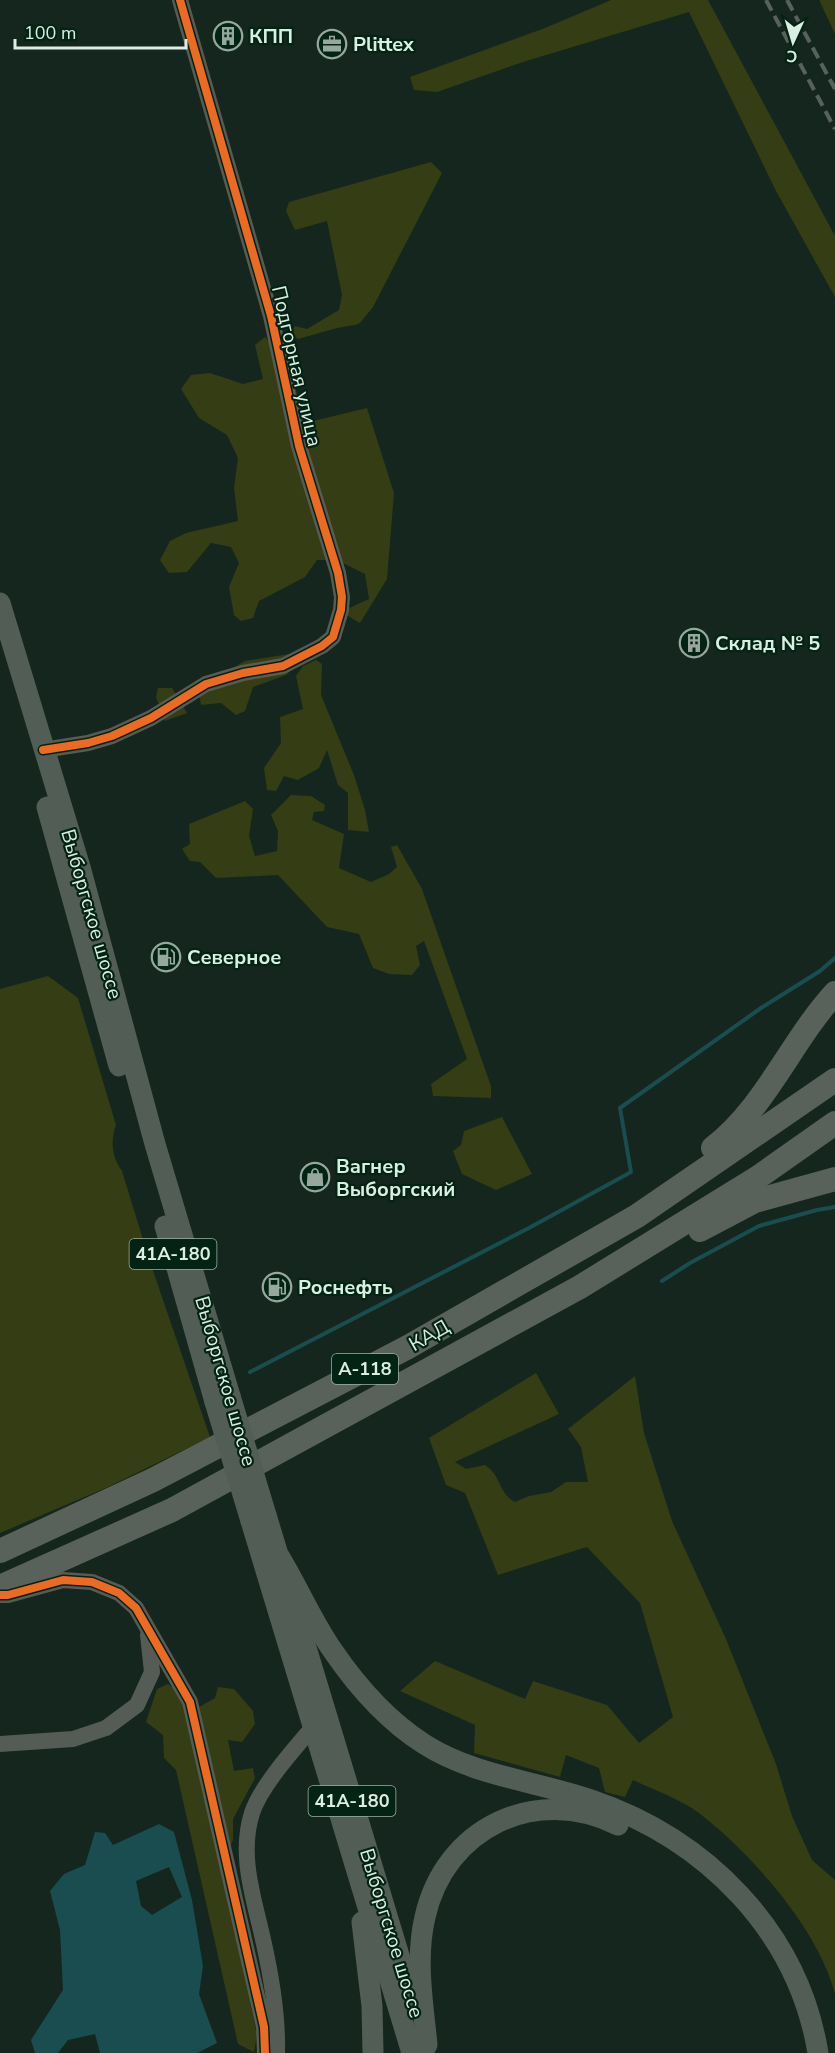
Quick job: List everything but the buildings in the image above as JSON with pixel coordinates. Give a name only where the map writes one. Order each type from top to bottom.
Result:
[{"type":"highway","points":[[574,1252],[610,1220],[658,1190],[716,1146],[742,1122],[819,1011],[835,993]]},
{"type":"highway","name":"КАД","points":[[0,1551],[153,1480],[408,1347],[637,1215],[835,1080]]},
{"type":"highway","name":"КАД","points":[[0,1587],[172,1510],[580,1287],[758,1178],[835,1123]]},
{"type":"highway","points":[[580,1287],[755,1201],[835,1179]]},
{"type":"main road","name":"Выборгское шоссе","points":[[0,603],[80,867],[222,1399]]},
{"type":"main road","name":"Выборгское шоссе","points":[[0,649],[258,1518],[313,1728],[353,1856],[423,2050]]},
{"type":"main road","name":"Выборгское шоссе","points":[[258,1518],[279,1556],[423,2050]]},
{"type":"main road","points":[[279,1556],[333,1651],[365,1692],[409,1734],[442,1754],[468,1765],[591,1799],[618,1810],[665,1834],[712,1868],[746,1902],[774,1938],[800,1986],[809,2010],[818,2053]]},
{"type":"main road","points":[[423,2050],[420,1949],[430,1900],[442,1873],[452,1857],[466,1842],[497,1821],[533,1811],[552,1810],[591,1815],[611,1822],[658,1846],[682,1862],[718,1892],[755,1934],[775,1967],[796,2014],[804,2053]]},
{"type":"main road","points":[[353,1856],[372,2006],[373,2053]]},
{"type":"street","name":"Подгорная улица","points":[[43,750],[88,743],[132,728],[206,684],[243,673],[283,666],[322,646],[333,637],[341,610],[342,597],[338,573],[299,446],[271,316],[180,0]]},
{"type":"street","points":[[0,1596],[63,1580],[92,1582],[119,1593],[136,1608],[190,1702],[264,2026],[266,2053]]},
{"type":"street","points":[[0,1744],[73,1739],[106,1728],[137,1705],[152,1672],[147,1628]]},
{"type":"street","points":[[277,2053],[278,2023],[265,1947],[247,1872],[247,1837],[252,1813],[260,1795],[313,1728]]},
{"type":"green space","points":[[611,0],[708,0],[835,236],[835,297],[776,191],[689,12],[526,61],[437,92],[414,90],[410,77],[545,28]]},
{"type":"green space","points":[[820,0],[835,0],[835,34],[820,2]]},
{"type":"green space","points":[[431,162],[442,173],[373,307],[360,323],[298,339],[290,334],[295,326],[307,329],[339,310],[342,295],[327,221],[295,230],[286,211],[289,202]]},
{"type":"green space","points":[[265,337],[288,362],[305,423],[367,408],[394,493],[387,579],[360,623],[348,616],[347,609],[369,599],[365,574],[337,560],[317,560],[305,577],[259,601],[253,618],[241,621],[234,615],[229,587],[239,563],[231,547],[211,543],[187,572],[169,573],[160,560],[170,541],[186,533],[238,521],[234,488],[238,458],[227,435],[199,418],[181,389],[191,375],[210,373],[243,384],[263,379],[255,345]]},
{"type":"green space","points":[[296,653],[296,665],[286,675],[253,687],[245,711],[236,715],[221,703],[201,705],[198,688],[245,661]]},
{"type":"green space","points":[[316,660],[322,664],[321,695],[354,775],[369,832],[348,830],[348,793],[338,785],[327,750],[319,768],[298,780],[284,776],[276,791],[267,790],[264,768],[281,743],[280,717],[303,709],[296,676],[303,666]]},
{"type":"green space","points":[[158,688],[172,688],[187,713],[165,721],[156,697]]},
{"type":"green space","points":[[291,795],[311,796],[325,805],[324,811],[314,812],[312,820],[344,834],[339,868],[371,882],[389,874],[397,867],[391,847],[397,845],[422,889],[491,1086],[491,1098],[433,1096],[431,1084],[467,1059],[424,941],[416,946],[420,965],[412,975],[389,974],[373,968],[359,934],[327,927],[278,875],[216,878],[200,862],[190,861],[182,849],[190,844],[189,824],[245,801],[253,809],[249,836],[255,856],[277,851],[278,831],[271,815]]},
{"type":"green space","points":[[48,976],[78,998],[116,1125],[113,1137],[114,1155],[122,1171],[149,1259],[210,1437],[108,1487],[0,1533],[0,989]]},
{"type":"green space","points":[[502,1117],[532,1174],[496,1190],[462,1174],[453,1151],[461,1145],[464,1131]]},
{"type":"green space","points":[[536,1373],[559,1414],[455,1462],[466,1469],[485,1465],[494,1474],[506,1494],[515,1502],[529,1496],[551,1492],[566,1482],[588,1482],[581,1447],[568,1429],[635,1376],[644,1433],[672,1521],[726,1639],[776,1764],[792,1816],[812,1860],[835,1880],[835,1994],[827,1969],[814,1944],[780,1894],[740,1849],[692,1808],[633,1780],[625,1797],[605,1792],[599,1768],[566,1755],[560,1777],[474,1753],[475,1725],[400,1691],[435,1661],[525,1699],[533,1681],[607,1705],[639,1743],[673,1717],[640,1603],[587,1547],[498,1575],[465,1493],[446,1485],[429,1438]]},
{"type":"green space","points":[[168,1684],[175,1689],[185,1709],[257,2035],[254,2052],[238,2044],[176,1770],[164,1758],[163,1735],[146,1722],[157,1689]]},
{"type":"green space","points":[[218,1687],[234,1689],[253,1711],[255,1724],[242,1742],[228,1740],[234,1771],[253,1768],[255,1778],[233,1819],[233,1840],[230,1847],[199,1707],[215,1698]]},
{"type":"water","points":[[159,1824],[174,1832],[192,1900],[203,1966],[199,1994],[217,2043],[197,2053],[100,2053],[95,2034],[68,2040],[58,2053],[35,2053],[31,2040],[63,1990],[60,1930],[50,1891],[64,1874],[85,1865],[95,1832],[105,1833],[113,1845]],"holes":[[[169,1867],[182,1897],[152,1915],[141,1906],[136,1881]]]},
{"type":"waterway","points":[[250,1372],[529,1228],[631,1172],[620,1108],[761,1008],[820,971],[835,958]]},
{"type":"waterway","points":[[662,1281],[690,1263],[759,1226],[835,1207]]},
{"type":"railway","points":[[766,0],[835,129]]},
{"type":"railway","points":[[787,0],[835,89]]},
{"type":"cycle path","points":[[43,750],[88,743],[112,736],[151,718],[206,684],[243,673],[283,666],[322,646],[333,637],[341,610],[342,597],[338,573],[299,446],[271,316],[180,0]]},
{"type":"cycle path","points":[[0,1595],[8,1595],[63,1580],[92,1582],[119,1593],[136,1608],[190,1702],[264,2027],[265,2053]]},
{"type":"place","name":"КПП","points":[[228,36]]},
{"type":"place","name":"Plittex","points":[[332,44]]},
{"type":"place","name":"Склад № 5","points":[[694,643]]},
{"type":"place","name":"Северное","points":[[166,957]]},
{"type":"place","name":"Вагнер Выборгский","points":[[315,1177]]},
{"type":"place","name":"Роснефть","points":[[277,1287]]}]
